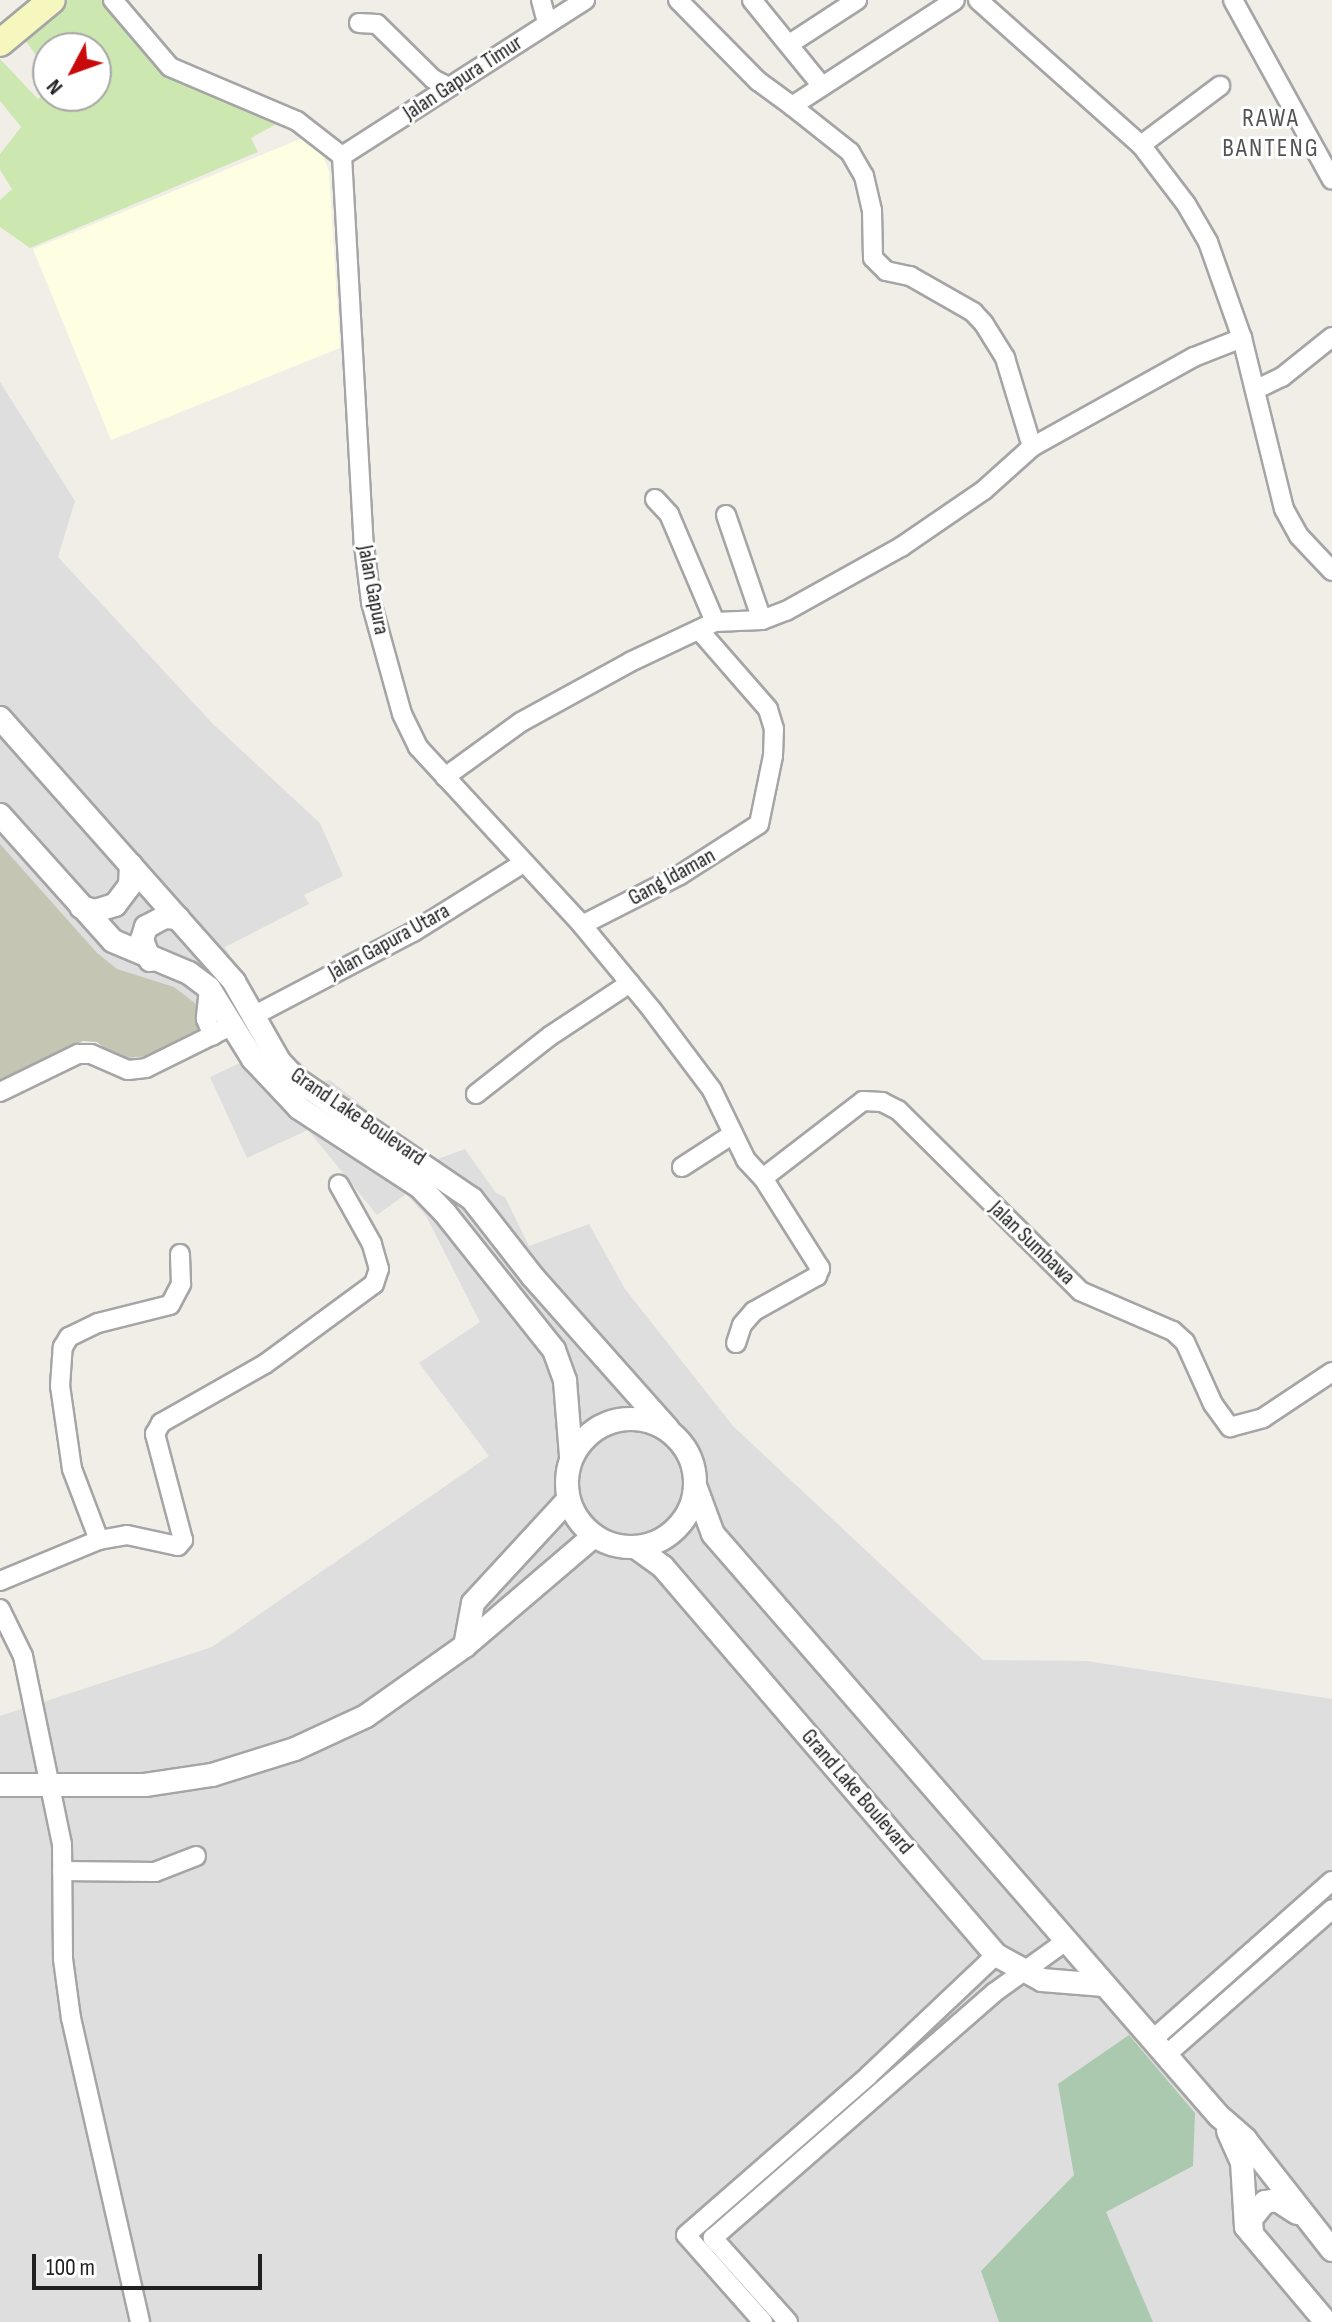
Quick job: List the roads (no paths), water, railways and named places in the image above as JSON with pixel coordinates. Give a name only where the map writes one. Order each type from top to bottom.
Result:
[{"type":"main road","points":[[0,43],[52,0]]},
{"type":"street","points":[[113,0],[170,67],[297,121],[342,156]]},
{"type":"street","points":[[541,0],[547,23]]},
{"type":"street","name":"Jalan Gapura Timur","points":[[342,156],[585,0]]},
{"type":"street","points":[[678,0],[758,81],[850,152],[864,176],[872,210],[873,258],[886,271],[910,276],[973,312],[984,324],[1005,358],[1032,447]]},
{"type":"street","points":[[752,0],[791,43],[822,86]]},
{"type":"street","points":[[791,43],[857,0]]},
{"type":"street","points":[[792,106],[955,0]]},
{"type":"street","points":[[978,0],[1141,145],[1208,242],[1257,389],[1269,461],[1284,509],[1299,536],[1332,571]]},
{"type":"street","points":[[1233,0],[1332,180]]},
{"type":"street","points":[[359,23],[377,24],[433,79],[449,87]]},
{"type":"street","points":[[1141,145],[1220,86]]},
{"type":"street","name":"Jalan Gapura","points":[[342,156],[343,241],[371,602],[402,714],[418,747],[522,864],[582,925],[712,1090],[746,1160],[763,1178],[820,1268],[817,1276],[754,1311],[736,1343]]},
{"type":"street","points":[[1257,389],[1282,377],[1332,337]]},
{"type":"street","points":[[445,777],[570,694],[707,626],[762,620],[786,611],[901,547],[984,490],[1032,447],[1194,357],[1242,338]]},
{"type":"street","points":[[655,499],[669,514],[707,626]]},
{"type":"street","points":[[726,515],[762,620]]},
{"type":"street","name":"Gang Idaman","points":[[582,925],[680,875],[759,824],[774,729],[768,709],[707,626]]},
{"type":"street","name":"Grand Lake Boulevard","points":[[0,718],[234,982],[253,1059],[299,1108],[420,1187],[538,1326],[565,1381],[571,1456]]},
{"type":"street","name":"Grand Lake Boulevard","points":[[0,815],[113,941],[150,960],[189,973],[243,1020],[296,1079],[472,1199],[533,1277],[668,1429]]},
{"type":"street","name":"Jalan Gapura Utara","points":[[0,1092],[78,1054],[91,1054],[128,1070],[146,1068],[413,932],[522,864]]},
{"type":"street","points":[[81,907],[95,911],[115,905],[130,885],[131,865]]},
{"type":"street","points":[[150,960],[142,940],[146,927],[165,917],[178,918]]},
{"type":"street","points":[[476,1094],[630,983]]},
{"type":"street","points":[[209,988],[206,1019],[213,1036]]},
{"type":"street","name":"Jalan Sumbawa","points":[[763,1178],[863,1101],[882,1102],[921,1132],[1080,1291],[1173,1331],[1185,1342],[1213,1404],[1230,1427],[1263,1418],[1332,1372]]},
{"type":"street","points":[[682,1167],[733,1134]]},
{"type":"street","points":[[0,1581],[99,1540],[127,1535],[178,1546],[184,1532],[155,1434],[161,1423],[265,1364],[374,1284],[379,1269],[372,1244],[339,1185]]},
{"type":"street","points":[[99,1540],[72,1469],[60,1386],[63,1347],[69,1337],[98,1323],[170,1305],[181,1284],[180,1254]]},
{"type":"street","points":[[465,1646],[473,1603],[568,1500],[571,1456],[584,1437],[603,1424],[624,1418],[668,1429],[689,1455],[696,1488],[713,1534],[1159,2048],[1219,2116],[1245,2139],[1304,2219],[1332,2250]]},
{"type":"street","points":[[568,1500],[594,1536],[637,1548],[659,1542],[677,1529],[696,1488]]},
{"type":"street","points":[[0,1785],[145,1785],[212,1775],[295,1749],[400,1697],[594,1536]]},
{"type":"street","name":"Grand Lake Boulevard","points":[[637,1548],[663,1567],[996,1955],[1025,1975],[1104,1985]]},
{"type":"street","points":[[0,1609],[23,1656],[62,1844],[71,2018],[140,2322]]},
{"type":"street","points":[[62,1871],[155,1872],[196,1856]]},
{"type":"street","points":[[1159,2048],[1332,1881]]},
{"type":"street","points":[[1159,2048],[1332,1909]]},
{"type":"street","points":[[713,2238],[995,1992],[1025,1975],[1066,1941]]},
{"type":"street","points":[[686,2235],[868,2076],[996,1955]]},
{"type":"street","points":[[868,2076],[881,2091]]},
{"type":"street","points":[[1219,2116],[1242,2162],[1242,2213],[1252,2239],[1326,2322]]},
{"type":"street","points":[[1252,2239],[1251,2219],[1265,2202],[1277,2200],[1304,2219]]},
{"type":"street","points":[[686,2235],[713,2238],[788,2322]]},
{"type":"street","points":[[686,2235],[763,2322]]},
{"type":"district","name":"RAWA BANTENG","points":[[1271,134]]}]
